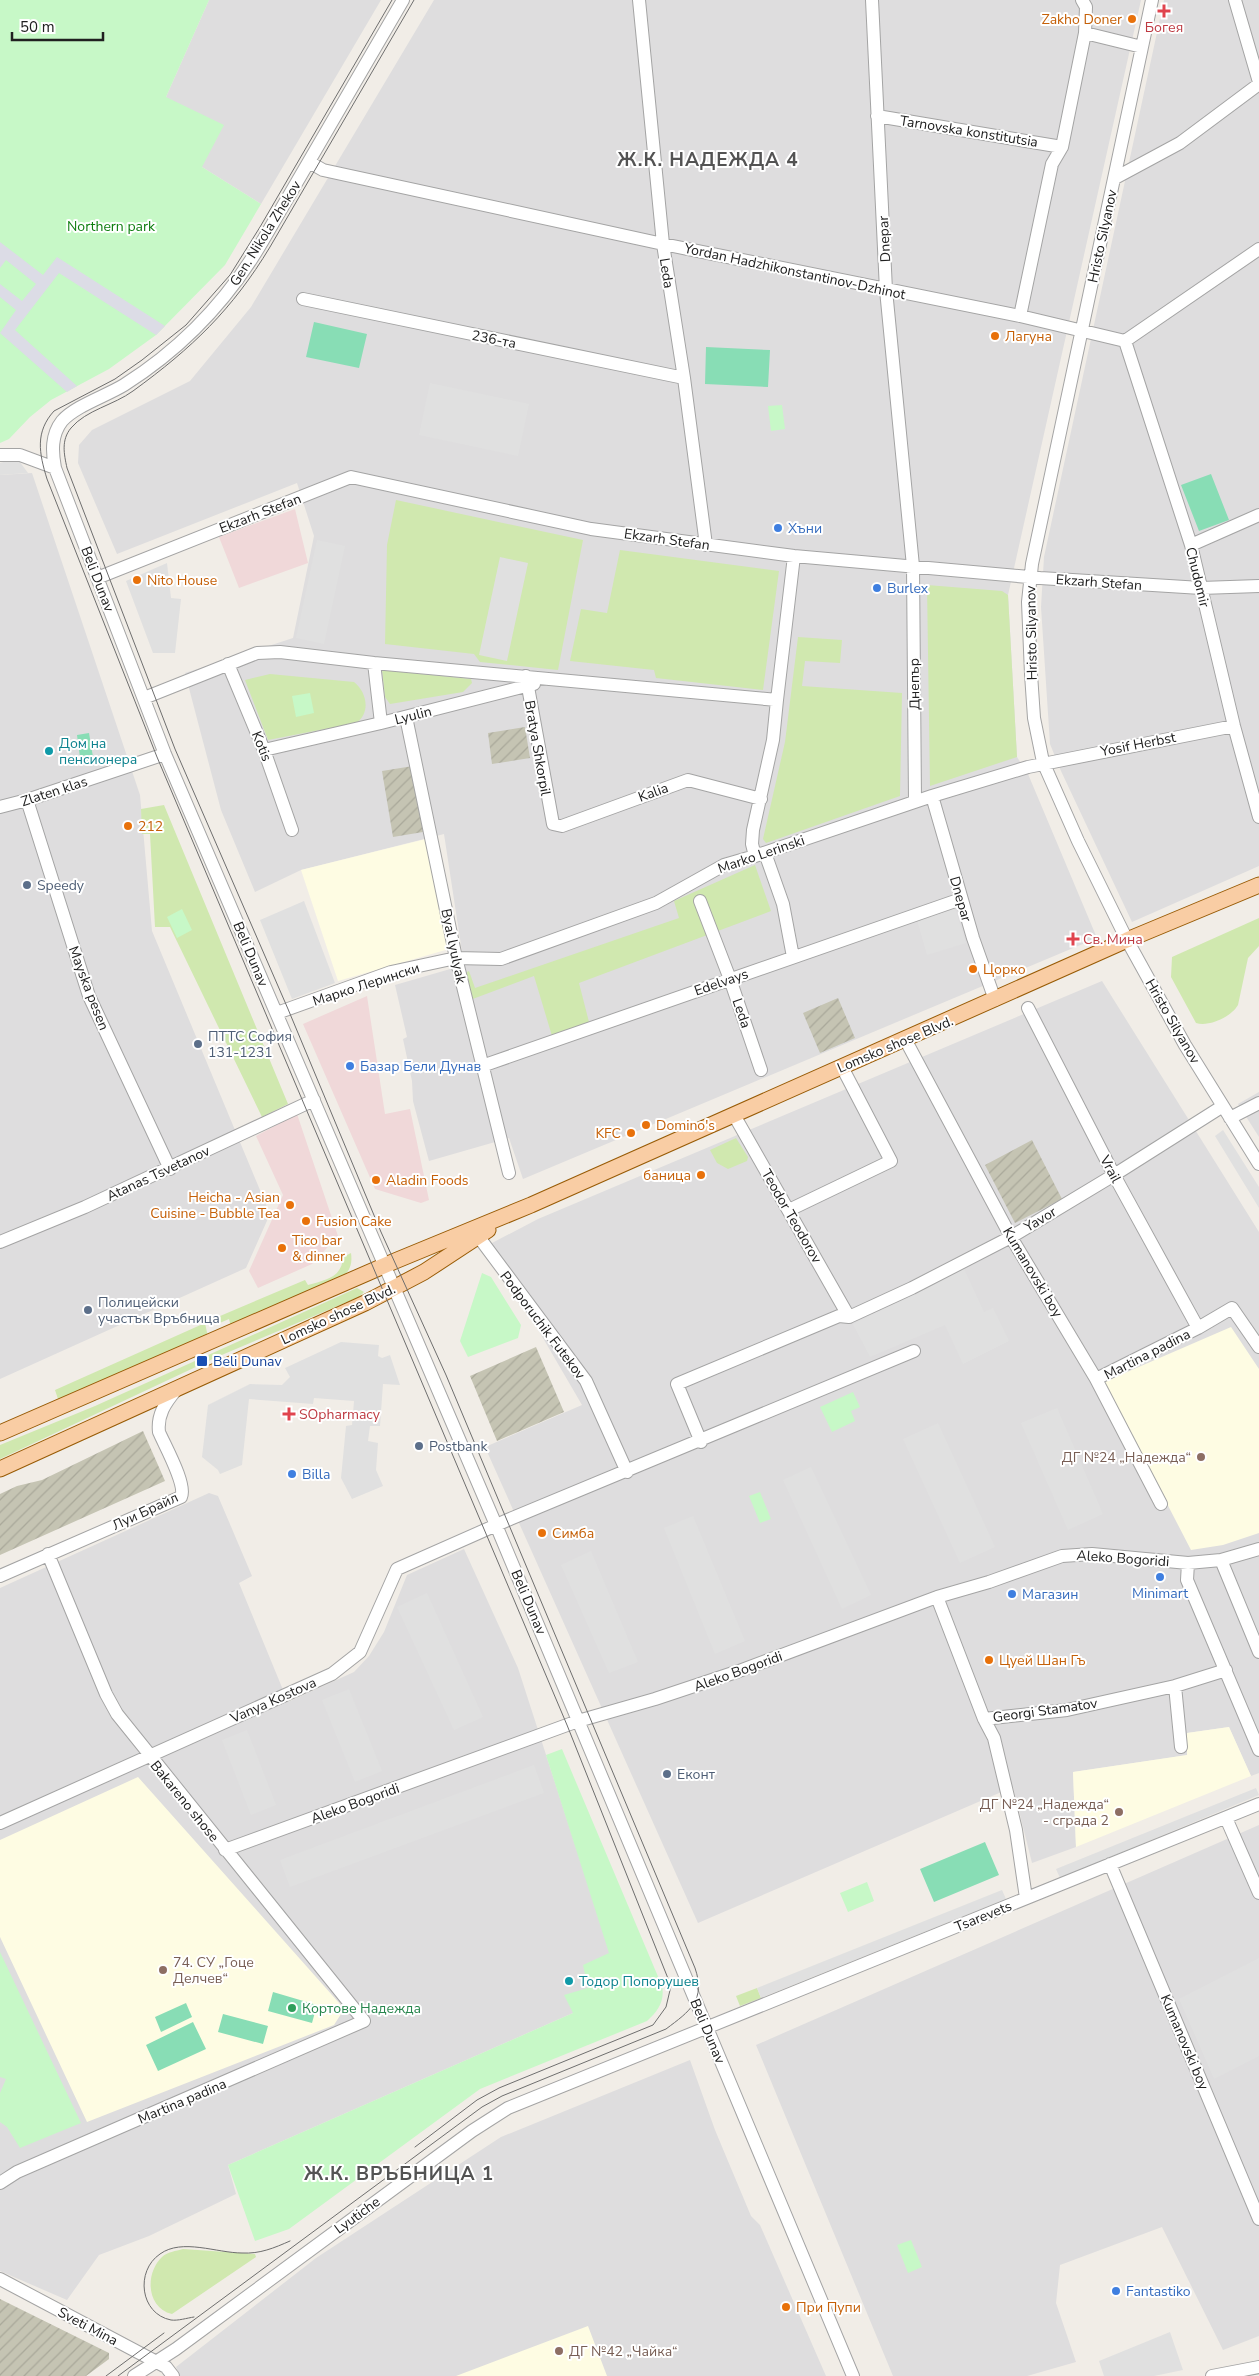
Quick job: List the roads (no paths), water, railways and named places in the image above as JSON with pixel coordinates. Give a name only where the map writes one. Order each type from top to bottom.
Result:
[{"type":"main road","name":"Lomsko shose Blvd.","points":[[0,1433],[385,1266],[531,1205],[1127,940],[1259,885]]},
{"type":"main road","name":"Lomsko shose Blvd.","points":[[0,1468],[364,1303],[424,1272],[478,1236],[531,1205]]},
{"type":"street","name":"Gen. Nikola Zhekov","points":[[55,468],[53,456],[54,438],[62,421],[73,412],[124,385],[147,370],[198,326],[222,300],[251,261],[403,0]]},
{"type":"street","name":"Leda","points":[[639,0],[663,244],[684,378],[706,544]]},
{"type":"street","name":"Dnepar","points":[[872,0],[886,290],[913,566]]},
{"type":"street","points":[[1020,316],[1052,164],[1062,147],[1085,33],[1086,7],[1082,0]]},
{"type":"street","name":"Hristo Silyanov","points":[[1152,0],[1039,525],[1030,578],[1028,602],[1034,718],[1043,762],[1078,841],[1127,940],[1185,1045],[1259,1164]]},
{"type":"street","points":[[1114,178],[1180,143],[1259,83],[1235,0]]},
{"type":"street","points":[[1085,33],[1142,47]]},
{"type":"street","name":"Tarnovska konstitutsia","points":[[877,116],[1062,147]]},
{"type":"street","name":"Yordan Hadzhikonstantinov-Dzhinot","points":[[309,162],[323,170],[663,244],[1020,316],[1125,340]]},
{"type":"street","points":[[1125,340],[1259,249]]},
{"type":"street","name":"236-та","points":[[304,299],[684,378]]},
{"type":"street","name":"Chudomir","points":[[1125,340],[1190,545],[1234,726],[1259,817]]},
{"type":"street","points":[[0,455],[20,455],[55,468]]},
{"type":"street","name":"Beli Dunav","points":[[55,468],[165,754],[496,1525],[853,2376]]},
{"type":"street","name":"Ekzarh Stefan","points":[[97,578],[351,477],[590,528],[794,556],[1030,578],[1201,588],[1259,586]]},
{"type":"street","points":[[1190,545],[1259,515]]},
{"type":"street","points":[[793,957],[783,904],[760,854],[752,844],[773,740],[794,556]]},
{"type":"street","name":"Днепър","points":[[913,566],[915,801]]},
{"type":"street","points":[[144,698],[257,653],[280,652],[526,681],[561,679],[777,700]]},
{"type":"street","points":[[374,663],[381,723]]},
{"type":"street","name":"Kotis","points":[[228,664],[264,750],[292,830]]},
{"type":"street","name":"Lyulin","points":[[264,750],[406,717],[526,681]]},
{"type":"street","name":"Bratya Shkorpil","points":[[526,681],[550,820]]},
{"type":"street","name":"Byal lyulyak","points":[[406,717],[456,958],[509,1173]]},
{"type":"street","name":"Yosif Herbst","points":[[1043,762],[1234,726]]},
{"type":"street","name":"Zlaten klas","points":[[0,807],[27,800],[165,754]]},
{"type":"street","name":"Marko Lerinski","points":[[456,958],[500,959],[656,903],[724,865],[915,801],[1043,762]]},
{"type":"street","name":"Kalia","points":[[550,820],[553,824],[562,826],[688,780],[760,799]]},
{"type":"street","name":"Dnepar","points":[[932,796],[961,899],[995,1000]]},
{"type":"street","name":"Mayska pesen","points":[[27,800],[89,996],[170,1168]]},
{"type":"street","name":"Edelvays","points":[[482,1066],[961,899]]},
{"type":"street","name":"Leda","points":[[700,901],[730,978],[761,1070]]},
{"type":"street","name":"Марко Лерински","points":[[276,1013],[391,972],[456,958]]},
{"type":"street","name":"Vrail","points":[[1028,1008],[1114,1175],[1198,1328]]},
{"type":"street","name":"Kumanovski boy","points":[[904,1040],[1011,1237],[1096,1379],[1161,1504]]},
{"type":"street","points":[[789,1210],[891,1161],[842,1067]]},
{"type":"street","name":"Atanas Tsvetanov","points":[[0,1242],[170,1168],[314,1100]]},
{"type":"street","points":[[1230,1118],[1259,1103]]},
{"type":"street","name":"Yavor","points":[[700,1442],[677,1384],[839,1316],[849,1317],[912,1288],[1011,1237],[1223,1106]]},
{"type":"street","name":"Teodor Teodorov","points":[[734,1115],[849,1317]]},
{"type":"street","name":"Podporuchik Futekov","points":[[478,1236],[586,1381],[627,1472]]},
{"type":"street","name":"Martina padina","points":[[1096,1379],[1198,1328],[1232,1308],[1259,1347]]},
{"type":"street","name":"Vanya Kostova","points":[[0,1823],[332,1674],[360,1652],[397,1569],[496,1525],[700,1442],[914,1351]]},
{"type":"street","name":"Луи Брайл","points":[[0,1576],[181,1497],[183,1491],[179,1476],[158,1426],[166,1402],[178,1388]]},
{"type":"street","name":"Aleko Bogoridi","points":[[225,1850],[578,1721],[646,1702],[739,1671],[937,1597],[990,1582],[1062,1556],[1077,1554],[1188,1563],[1222,1560],[1259,1549]]},
{"type":"street","name":"Bakareno shose","points":[[48,1554],[106,1694],[117,1714],[148,1755],[364,2021]]},
{"type":"street","points":[[1222,1560],[1259,1652]]},
{"type":"street","points":[[1188,1563],[1187,1580],[1259,1750]]},
{"type":"street","name":"Georgi Stamatov","points":[[937,1597],[984,1719],[1068,1710],[1175,1686],[1226,1670]]},
{"type":"street","points":[[1175,1686],[1181,1747]]},
{"type":"street","points":[[984,1719],[994,1738],[1014,1817],[1026,1898]]},
{"type":"street","name":"Tsarevets","points":[[707,2028],[1259,1804]]},
{"type":"street","points":[[1226,1818],[1259,1893]]},
{"type":"street","name":"Kumanovski boy","points":[[1110,1864],[1259,2219]]},
{"type":"street","name":"Martina padina","points":[[0,2183],[17,2172],[364,2021]]},
{"type":"street","name":"Lyutiche","points":[[134,2376],[176,2348],[472,2131],[508,2108],[707,2028]]},
{"type":"street","name":"Sveti Mina","points":[[0,2279],[166,2367],[173,2376]]},
{"type":"street","points":[[1212,2376],[1259,2367]]},
{"type":"tram line","points":[[392,0],[230,275],[186,325],[142,360],[115,379],[54,411],[44,427],[40,443],[47,479],[157,757],[567,1725],[671,1986],[666,2007],[653,2025],[499,2088],[477,2100],[415,2147]]},
{"type":"tram line","points":[[118,2376],[482,2107],[502,2096],[666,2029],[694,2004],[698,1989],[695,1968],[446,1375],[381,1232],[288,1009],[175,749],[67,468],[65,458],[64,447],[66,437],[77,422],[133,391],[174,359],[226,309],[241,290],[270,247],[414,0]]},
{"type":"tram line","points":[[194,2317],[171,2320],[153,2310],[147,2301],[144,2281],[152,2261],[160,2254],[169,2249],[179,2247],[255,2253],[290,2241]]},
{"type":"tram line","points":[[106,2376],[164,2333]]},
{"type":"place","name":"Богея","points":[[1164,11]]},
{"type":"place","name":"Zakho Doner","points":[[1132,19]]},
{"type":"place","name":"Лагуна","points":[[995,336]]},
{"type":"place","name":"Хъни","points":[[778,528]]},
{"type":"place","name":"Nito House","points":[[137,580]]},
{"type":"place","name":"Burlex","points":[[877,588]]},
{"type":"place","name":"Дом на пенсионера","points":[[49,751]]},
{"type":"place","name":"212","points":[[128,826]]},
{"type":"place","name":"Speedy","points":[[27,885]]},
{"type":"place","name":"Св. Мина","points":[[1073,939]]},
{"type":"place","name":"Цорко","points":[[973,969]]},
{"type":"place","name":"ПТТС София 131-1231","points":[[198,1044]]},
{"type":"place","name":"Базар Бели Дунав","points":[[350,1066]]},
{"type":"place","name":"Domino's","points":[[646,1125]]},
{"type":"place","name":"KFC","points":[[631,1133]]},
{"type":"place","name":"баница","points":[[701,1175]]},
{"type":"place","name":"Aladin Foods","points":[[376,1180]]},
{"type":"place","name":"Heicha - Asian Cuisine - Bubble Tea","points":[[290,1205]]},
{"type":"place","name":"Fusion Cake","points":[[306,1221]]},
{"type":"place","name":"Tico bar & dinner","points":[[282,1248]]},
{"type":"place","name":"Полицейски участък Връбница","points":[[88,1310]]},
{"type":"place","name":"Beli Dunav","points":[[202,1361]]},
{"type":"place","name":"SOpharmacy","points":[[289,1414]]},
{"type":"place","name":"Postbank","points":[[419,1446]]},
{"type":"place","name":"ДГ №24 „Надежда“","points":[[1201,1457]]},
{"type":"place","name":"Billa","points":[[292,1474]]},
{"type":"place","name":"Симба","points":[[542,1533]]},
{"type":"place","name":"Minimart","points":[[1160,1577]]},
{"type":"place","name":"Магазин","points":[[1012,1594]]},
{"type":"place","name":"Цуей Шан Гъ","points":[[989,1660]]},
{"type":"place","name":"Еконт","points":[[667,1774]]},
{"type":"place","name":"ДГ №24 „Надежда“ - сграда 2","points":[[1119,1812]]},
{"type":"place","name":"74. СУ „Гоце Делчев“","points":[[163,1970]]},
{"type":"place","name":"Тодор Попорушев","points":[[569,1981]]},
{"type":"place","name":"Кортове Надежда","points":[[292,2008]]},
{"type":"place","name":"Fantastiko","points":[[1116,2291]]},
{"type":"place","name":"При Пупи","points":[[786,2307]]},
{"type":"place","name":"ДГ №42 „Чайка“","points":[[559,2351]]},
{"type":"district","name":"Ж.К. НАДЕЖДА 4","points":[[708,159]]},
{"type":"district","name":"Ж.К. ВРЪБНИЦА 1","points":[[399,2173]]},
{"type":"park label","name":"Northern park","points":[[111,226]]}]
